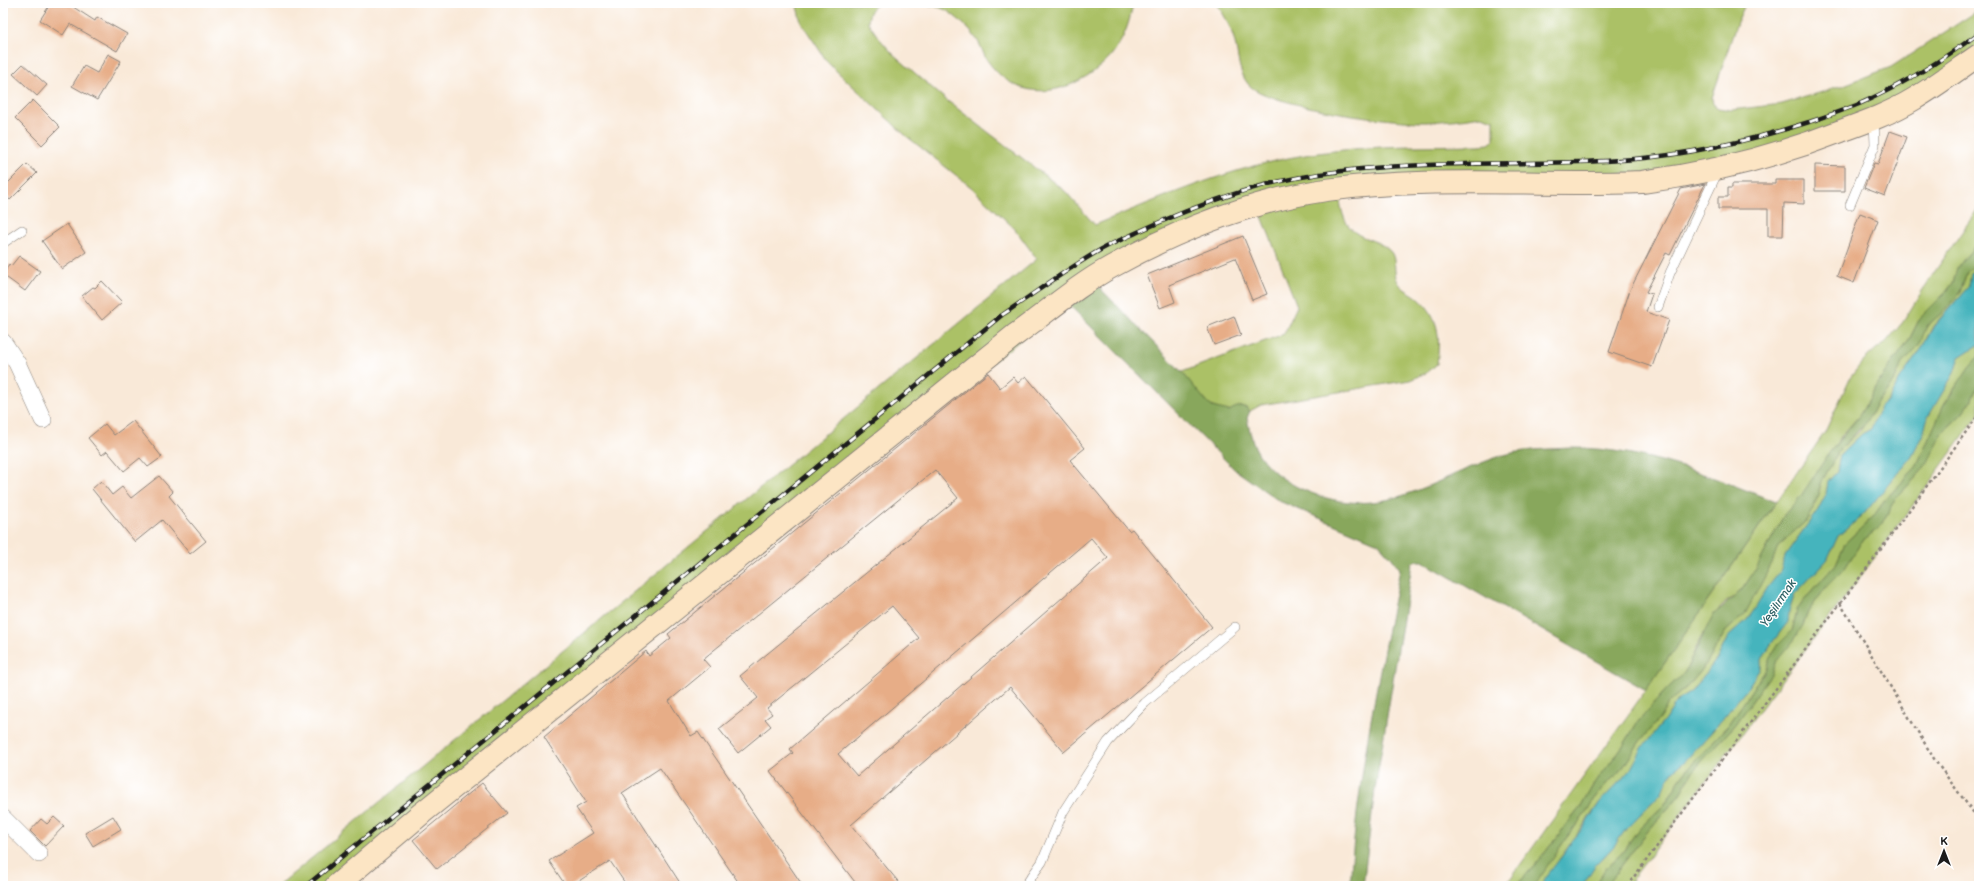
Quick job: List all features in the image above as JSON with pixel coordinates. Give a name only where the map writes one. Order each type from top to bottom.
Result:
[{"type":"street","points":[[336,886],[434,803],[1008,340],[1112,267],[1170,238],[1223,217],[1281,199],[1325,190],[1416,183],[1642,182],[1718,169],[1785,152],[1874,119],[1914,100],[1979,55]]},
{"type":"street","points":[[3,342],[17,363],[43,420]]},
{"type":"street","points":[[3,818],[39,854]]},
{"type":"lane","points":[[1850,205],[1875,144],[1874,119]]},
{"type":"lane","points":[[1658,307],[1670,273],[1718,169]]},
{"type":"lane","points":[[3,243],[22,230]]},
{"type":"lane","points":[[1025,886],[1042,862],[1063,812],[1108,742],[1145,703],[1234,627]]},
{"type":"path","points":[[1627,886],[1840,603],[1979,414]]},
{"type":"path","points":[[1840,603],[1936,762],[1979,820]]},
{"type":"green space","points":[[796,3],[883,3],[872,9],[868,22],[878,37],[893,54],[945,99],[1065,191],[1095,225],[1177,192],[1233,172],[1261,164],[1339,150],[1399,146],[1479,145],[1489,144],[1494,140],[1494,120],[1481,116],[1427,122],[1388,120],[1332,112],[1304,106],[1259,92],[1248,84],[1241,72],[1231,29],[1217,3],[1746,3],[1737,22],[1712,98],[1713,104],[1718,108],[1731,110],[1782,104],[1836,88],[1891,67],[1979,10],[1979,55],[1914,99],[1718,169],[1339,189],[1341,207],[1345,219],[1351,229],[1385,247],[1392,253],[1395,274],[1398,282],[1426,306],[1435,321],[1438,337],[1437,364],[1428,372],[1410,380],[1261,405],[1250,411],[1244,407],[1239,407],[1228,411],[1220,410],[1213,407],[1201,396],[1182,372],[1284,334],[1297,306],[1258,206],[1112,267],[336,886],[278,886],[1037,259],[1015,229],[971,187],[905,135],[828,63],[801,22]]},
{"type":"green space","points":[[904,3],[1133,3],[1128,24],[1120,43],[1107,60],[1099,67],[1076,82],[1062,88],[1033,90],[1020,87],[995,71],[985,57],[973,34],[949,12],[934,6]]},
{"type":"green space","points":[[1979,207],[1979,241],[1957,268],[1953,283],[1920,318],[1908,342],[1884,374],[1859,416],[1842,435],[1801,496],[1784,515],[1756,569],[1741,591],[1721,606],[1700,639],[1685,672],[1666,690],[1637,723],[1625,743],[1592,787],[1582,805],[1536,864],[1516,886],[1505,886],[1646,690],[1825,432],[1850,378],[1863,361],[1886,342],[1903,322],[1927,283]]},
{"type":"green space","points":[[1979,241],[1979,260],[1967,272],[1960,292],[1946,309],[1927,326],[1920,343],[1912,354],[1902,363],[1894,382],[1875,405],[1867,422],[1840,449],[1822,481],[1814,507],[1806,521],[1778,546],[1772,563],[1745,614],[1726,631],[1701,671],[1689,685],[1669,702],[1660,718],[1640,741],[1620,772],[1607,783],[1593,800],[1586,813],[1567,837],[1535,884],[1532,886],[1516,886],[1536,864],[1582,805],[1592,787],[1625,743],[1637,723],[1666,690],[1685,672],[1713,615],[1741,591],[1756,569],[1784,515],[1801,496],[1829,453],[1859,416],[1884,374],[1908,342],[1920,318],[1953,283],[1957,268]]},
{"type":"green space","points":[[1979,260],[1979,265],[1971,274],[1969,286],[1933,326],[1920,351],[1900,379],[1889,399],[1885,402],[1871,429],[1862,434],[1840,455],[1837,471],[1828,482],[1826,494],[1818,510],[1786,554],[1780,572],[1768,587],[1755,609],[1747,620],[1728,637],[1717,659],[1691,692],[1678,700],[1665,720],[1643,747],[1629,772],[1600,802],[1544,881],[1543,886],[1532,886],[1586,813],[1593,800],[1607,783],[1620,772],[1640,741],[1669,702],[1689,685],[1701,671],[1726,631],[1745,614],[1778,546],[1806,521],[1814,507],[1822,481],[1840,449],[1860,431],[1875,405],[1894,382],[1902,363],[1912,354],[1927,326],[1946,309],[1960,292],[1967,272]]},
{"type":"green space","points":[[1092,280],[1182,372],[1212,407],[1229,411],[1237,407],[1245,407],[1250,411],[1247,418],[1252,440],[1259,454],[1269,467],[1276,473],[1304,490],[1333,499],[1359,503],[1383,500],[1407,494],[1504,455],[1529,450],[1573,448],[1599,449],[1651,458],[1701,473],[1776,502],[1646,690],[1422,561],[1415,561],[1412,564],[1375,790],[1363,886],[1350,886],[1353,846],[1363,767],[1400,569],[1378,543],[1279,501],[1234,469],[1064,300]]},
{"type":"green space","points":[[1979,344],[1979,356],[1948,397],[1916,467],[1885,500],[1873,517],[1845,543],[1836,564],[1797,610],[1792,631],[1778,645],[1770,657],[1765,671],[1730,723],[1684,773],[1665,804],[1637,831],[1622,853],[1605,869],[1595,886],[1582,886],[1594,867],[1614,846],[1626,829],[1661,793],[1673,771],[1684,762],[1715,728],[1746,690],[1759,670],[1763,657],[1771,644],[1788,622],[1789,611],[1794,595],[1827,560],[1838,536],[1863,515],[1911,457],[1922,436],[1928,417],[1954,373],[1959,357]]},
{"type":"green space","points":[[1979,356],[1979,382],[1971,402],[1961,415],[1943,432],[1928,462],[1920,473],[1895,499],[1880,527],[1862,541],[1845,568],[1827,586],[1808,612],[1795,639],[1775,663],[1771,674],[1736,724],[1693,771],[1678,797],[1648,831],[1606,886],[1595,886],[1605,869],[1622,853],[1637,831],[1665,804],[1684,773],[1730,723],[1765,671],[1770,657],[1778,645],[1792,631],[1797,610],[1836,564],[1845,543],[1873,517],[1885,500],[1916,467],[1944,405],[1969,367]]},
{"type":"green space","points":[[1979,382],[1979,414],[1876,556],[1627,886],[1606,886],[1648,831],[1678,797],[1693,771],[1736,724],[1771,674],[1775,663],[1803,625],[1808,612],[1827,586],[1845,568],[1862,541],[1880,527],[1895,499],[1920,473],[1943,432],[1961,415],[1971,402]]},
{"type":"water","name":"Yeşilırmak","points":[[1979,265],[1979,344],[1959,357],[1954,373],[1928,417],[1922,436],[1911,457],[1863,515],[1838,536],[1827,560],[1794,595],[1789,611],[1788,622],[1771,644],[1763,657],[1759,670],[1746,690],[1715,728],[1684,762],[1673,771],[1661,793],[1626,829],[1614,846],[1594,867],[1582,886],[1543,886],[1545,878],[1583,828],[1600,802],[1629,772],[1643,747],[1665,720],[1678,700],[1691,692],[1717,659],[1728,637],[1747,620],[1755,609],[1768,587],[1780,572],[1786,554],[1818,510],[1826,494],[1828,482],[1837,471],[1840,455],[1862,434],[1871,429],[1880,407],[1889,399],[1900,379],[1920,351],[1934,326],[1969,286],[1971,274]]},
{"type":"building","points":[[51,3],[67,3],[95,21],[97,17],[127,34],[117,51],[70,24],[63,35],[40,20]]},
{"type":"building","points":[[108,54],[121,61],[97,100],[72,86],[84,66],[97,73]]},
{"type":"building","points":[[23,64],[47,85],[37,96],[13,74]]},
{"type":"building","points":[[33,100],[60,127],[42,145],[15,118]]},
{"type":"building","points":[[1890,131],[1907,137],[1885,196],[1864,188],[1874,163],[1878,164]]},
{"type":"building","points":[[27,164],[37,173],[10,200],[3,193],[3,188]]},
{"type":"building","points":[[1815,165],[1845,166],[1845,191],[1815,191]]},
{"type":"building","points":[[1775,180],[1804,180],[1804,204],[1784,203],[1783,236],[1768,236],[1768,209],[1718,209],[1718,197],[1728,197],[1728,188],[1732,188],[1732,184],[1775,184]]},
{"type":"building","points":[[1705,184],[1670,255],[1666,253],[1646,292],[1652,294],[1646,312],[1669,320],[1652,367],[1609,352],[1630,290],[1681,189]]},
{"type":"building","points":[[1860,213],[1878,220],[1854,283],[1837,276]]},
{"type":"building","points":[[67,224],[86,252],[62,269],[42,241]]},
{"type":"building","points":[[1243,236],[1267,294],[1252,300],[1235,258],[1169,285],[1175,302],[1160,308],[1147,275]]},
{"type":"building","points":[[19,256],[40,271],[25,291],[3,275],[9,264],[11,266]]},
{"type":"building","points":[[102,281],[122,302],[102,320],[82,296],[93,287],[95,288]]},
{"type":"building","points":[[1234,316],[1241,335],[1214,345],[1207,327]]},
{"type":"building","points":[[988,373],[1000,388],[1013,377],[1018,383],[1026,376],[1085,448],[1070,460],[1129,531],[1132,529],[1212,627],[1064,752],[1010,687],[851,825],[902,886],[858,886],[770,771],[793,753],[790,749],[919,638],[892,606],[767,708],[772,714],[765,719],[771,726],[738,753],[719,729],[758,698],[740,676],[958,498],[935,470],[703,659],[710,667],[669,701],[691,736],[698,732],[803,886],[741,886],[660,768],[622,793],[682,886],[627,886],[610,861],[571,886],[566,886],[549,861],[593,833],[576,808],[586,802],[544,737],[646,651],[649,656],[671,638],[668,634]],"holes":[[[1091,538],[1108,558],[857,776],[838,754]]]},
{"type":"building","points":[[133,421],[162,457],[148,467],[140,458],[124,471],[107,451],[102,455],[88,438],[105,424],[114,435]]},
{"type":"building","points":[[159,476],[173,492],[169,496],[206,541],[190,554],[162,520],[135,542],[92,489],[101,481],[112,495],[122,487],[131,498]]},
{"type":"building","points":[[482,783],[507,813],[437,869],[413,840]]},
{"type":"building","points":[[113,816],[121,829],[93,846],[85,833]]},
{"type":"building","points":[[54,817],[64,826],[45,846],[30,831],[41,819],[47,824]]},
{"type":"railway","points":[[306,886],[1002,315],[1064,272],[1107,246],[1173,216],[1207,203],[1259,186],[1317,174],[1399,166],[1605,161],[1657,157],[1759,137],[1839,112],[1883,93],[1925,70],[1979,33]]}]
